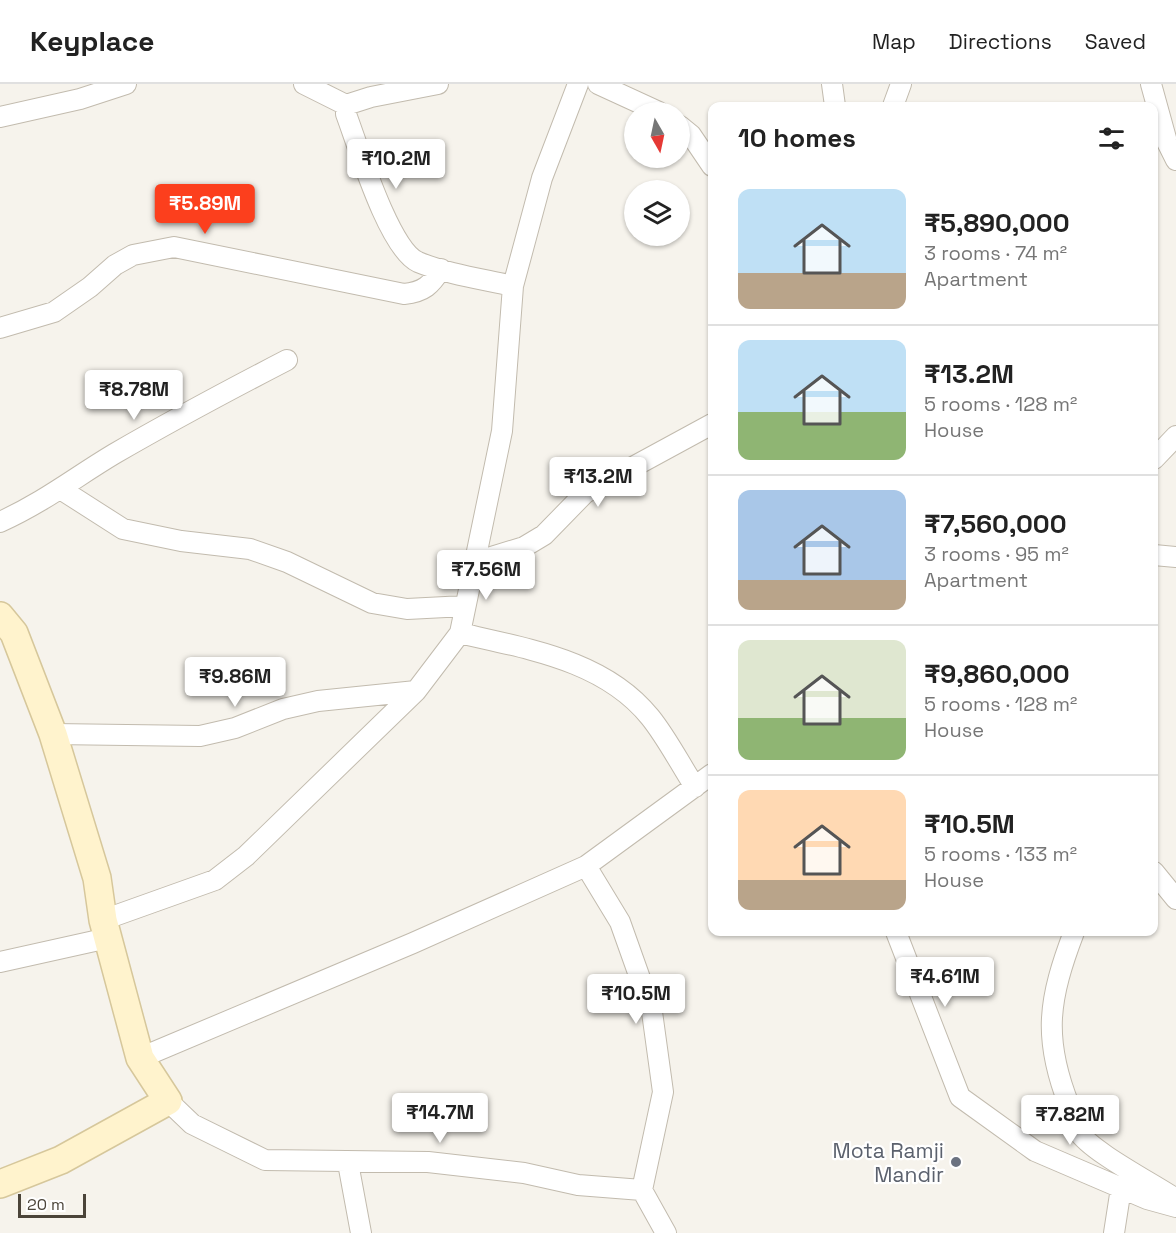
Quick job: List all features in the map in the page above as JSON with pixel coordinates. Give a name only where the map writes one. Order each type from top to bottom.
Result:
[{"type":"street","points":[[0,117],[80,99],[126,84]]},
{"type":"street","points":[[304,84],[346,105],[371,97],[438,84]]},
{"type":"street","points":[[0,962],[105,929],[215,880],[246,856],[416,691],[460,633],[502,430],[513,286],[542,178],[578,84]]},
{"type":"street","points":[[598,84],[637,102]]},
{"type":"street","points":[[832,84],[834,102]]},
{"type":"street","points":[[894,102],[901,84]]},
{"type":"street","points":[[1150,84],[1155,102]]},
{"type":"street","points":[[346,105],[345,114],[396,241],[417,261],[513,286]]},
{"type":"street","points":[[1158,111],[1167,142],[1176,160]]},
{"type":"street","points":[[690,134],[708,160]]},
{"type":"street","points":[[0,328],[54,312],[90,287],[115,265],[133,255],[174,247],[404,294],[419,293],[432,285],[441,269]]},
{"type":"street","points":[[0,522],[62,490],[112,456],[287,360]]},
{"type":"street","points":[[475,562],[524,547],[544,535],[585,493],[708,426]]},
{"type":"street","points":[[1158,455],[1176,436]]},
{"type":"street","points":[[62,490],[123,529],[181,541],[250,549],[287,562],[372,603],[407,609],[465,606]]},
{"type":"street","points":[[1158,555],[1176,556]]},
{"type":"street","points":[[0,616],[14,633],[52,734],[97,878],[105,929],[140,1058],[168,1101],[192,1124],[266,1160],[348,1163],[428,1162],[524,1173],[578,1185],[642,1190]]},
{"type":"street","points":[[460,633],[548,654],[591,670],[614,685],[650,716],[695,787]]},
{"type":"street","points":[[52,734],[200,736],[235,728],[283,709],[318,701],[416,691]]},
{"type":"street","points":[[140,1058],[413,943],[586,866],[708,777]]},
{"type":"street","points":[[586,866],[620,922],[652,1012],[663,1092],[642,1190],[666,1233]]},
{"type":"street","points":[[1158,877],[1176,899]]},
{"type":"street","points":[[898,936],[960,1097],[1035,1151],[1121,1188],[1176,1207]]},
{"type":"street","points":[[1073,936],[1053,990],[1051,1034],[1058,1078],[1078,1132],[1112,1160],[1176,1199]]},
{"type":"street","points":[[0,1184],[61,1160],[168,1101]]},
{"type":"street","points":[[348,1163],[361,1233]]},
{"type":"street","points":[[1114,1233],[1121,1188]]},
{"type":"place","name":"Mota Ramji Mandir","points":[[956,1162]]}]
